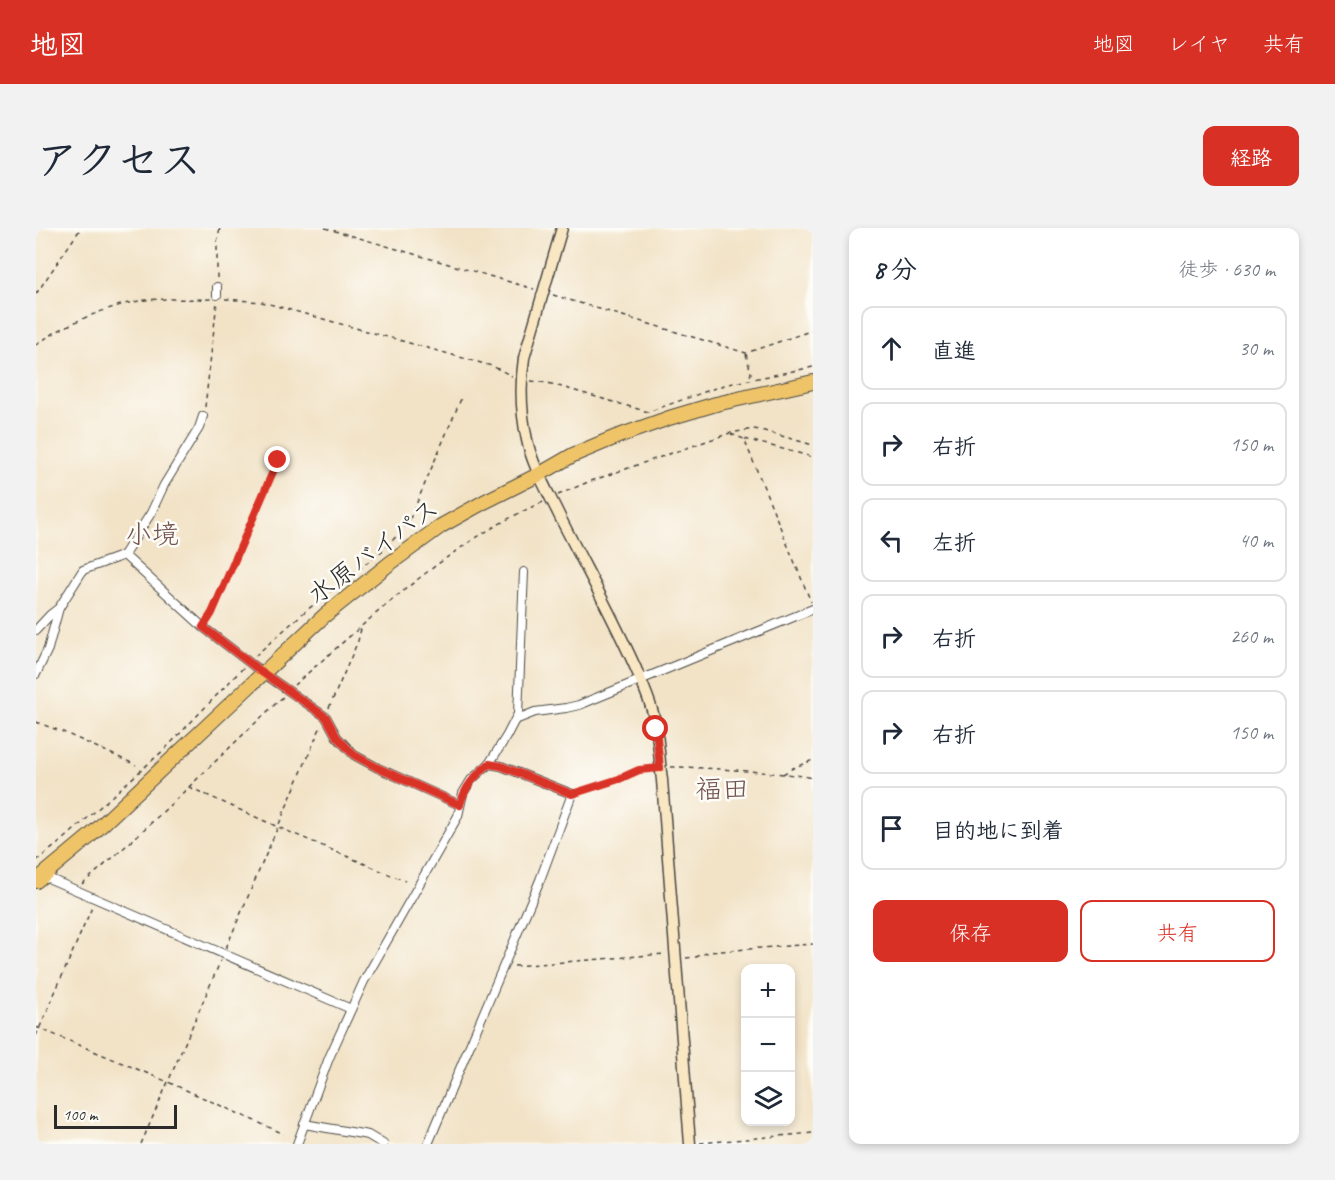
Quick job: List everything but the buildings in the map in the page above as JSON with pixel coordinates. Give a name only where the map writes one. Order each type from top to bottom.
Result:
[{"type":"highway","name":"水原バイパス","points":[[38,876],[89,837],[324,616],[432,533],[483,502],[573,455],[616,437],[716,404],[813,382]]},
{"type":"street","points":[[562,228],[522,373],[522,412],[527,442],[540,474],[610,613],[640,679],[653,715],[660,768],[690,1144]]},
{"type":"street","points":[[36,674],[48,649],[59,608],[83,570],[124,555],[151,513],[199,428],[203,416]]},
{"type":"street","points":[[124,555],[203,627],[326,717],[337,737],[354,755],[460,805]]},
{"type":"street","points":[[297,1144],[329,1058],[364,981],[458,816],[463,793],[471,780],[489,764],[518,714],[524,572]]},
{"type":"street","points":[[515,720],[535,712],[579,705],[813,607]]},
{"type":"street","points":[[36,630],[59,608]]},
{"type":"street","points":[[428,1144],[540,880],[572,794],[501,766],[489,764]]},
{"type":"street","points":[[38,876],[95,898],[351,1009]]},
{"type":"street","points":[[304,1124],[368,1136],[374,1142],[384,1144]]},
{"type":"path","points":[[36,294],[81,228]]},
{"type":"path","points":[[203,416],[206,406],[217,294],[217,242],[220,228]]},
{"type":"path","points":[[325,228],[746,353],[813,330]]},
{"type":"path","points":[[36,345],[68,326],[110,308],[146,300],[217,294],[262,302],[352,326],[522,373],[548,383],[648,412],[724,385],[813,368]]},
{"type":"path","points":[[746,353],[751,373],[749,380]]},
{"type":"path","points":[[36,861],[64,839],[165,748],[249,662],[302,614],[387,547],[409,521],[461,399]]},
{"type":"path","points":[[552,498],[588,482],[730,433],[761,430],[813,445]]},
{"type":"path","points":[[730,433],[744,439],[813,457]]},
{"type":"path","points":[[744,439],[813,607]]},
{"type":"path","points":[[203,627],[212,613],[279,453]]},
{"type":"path","points":[[75,890],[188,787],[288,690],[361,627],[442,561],[515,514],[543,502]]},
{"type":"path","points":[[141,1144],[326,717],[358,641],[361,627]]},
{"type":"path","points":[[36,722],[136,765]]},
{"type":"path","points":[[782,774],[813,760]]},
{"type":"path","points":[[572,794],[639,770],[660,768],[692,767],[813,778]]},
{"type":"path","points":[[188,787],[405,881]]},
{"type":"path","points":[[36,1036],[93,908],[95,898]]},
{"type":"path","points":[[504,964],[514,966],[674,953],[690,958],[710,952],[813,944]]},
{"type":"path","points":[[36,1027],[284,1134]]},
{"type":"path","points":[[690,1144],[813,1133]]},
{"type":"district","name":"小境","points":[[152,534]]},
{"type":"district","name":"福田","points":[[722,789]]},
{"type":"route","points":[[278,460],[248,525],[212,613],[203,627],[326,717],[337,737],[354,755],[460,805],[463,793],[471,780],[489,764],[501,766],[572,794],[639,770],[660,768],[656,729]]}]
